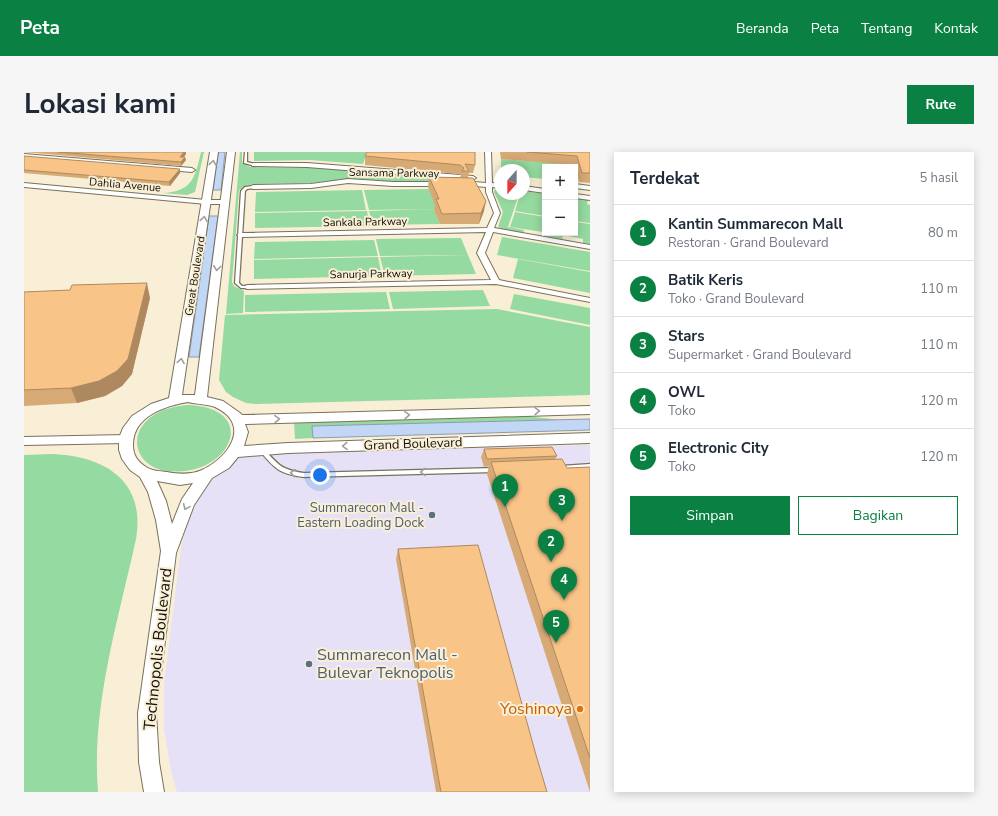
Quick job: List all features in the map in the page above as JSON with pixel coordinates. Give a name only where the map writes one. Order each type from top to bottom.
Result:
[{"type":"street","name":"Great Boulevard","points":[[175,400],[214,152]]},
{"type":"street","name":"Great Boulevard","points":[[201,399],[231,152]]},
{"type":"street","points":[[488,152],[489,192],[498,213],[481,253],[496,282]]},
{"type":"street","points":[[24,156],[192,170]]},
{"type":"street","name":"Sansama Parkway","points":[[254,165],[313,166],[488,182]]},
{"type":"street","points":[[24,179],[170,192]]},
{"type":"street","name":"Sansama Parkway","points":[[253,186],[311,186],[348,181],[393,184],[488,182]]},
{"type":"street","points":[[488,182],[494,181]]},
{"type":"street","points":[[488,182],[494,184]]},
{"type":"street","points":[[530,183],[542,184]]},
{"type":"street","name":"Dahlia Avenue","points":[[24,185],[206,202],[225,202]]},
{"type":"street","points":[[578,186],[590,188]]},
{"type":"street","points":[[530,189],[542,191]]},
{"type":"street","points":[[578,196],[590,198]]},
{"type":"street","name":"Sankala Parkway","points":[[241,235],[490,230],[590,247]]},
{"type":"street","name":"Sanurja Parkway","points":[[247,288],[496,282],[590,300]]},
{"type":"street","points":[[201,399],[217,403],[229,410],[238,420],[241,430],[241,441],[236,452],[224,464],[207,474],[192,479],[176,480],[146,474],[133,464],[126,452],[126,439],[132,426],[143,414],[158,405],[175,400],[201,399]]},
{"type":"street","points":[[238,420],[590,410]]},
{"type":"street","name":"Grand Boulevard","points":[[236,452],[590,438]]},
{"type":"street","points":[[24,441],[126,439]]},
{"type":"street","name":"Technopolis Boulevard","points":[[146,474],[158,499],[164,522],[168,553]]},
{"type":"street","name":"Technopolis Boulevard","points":[[154,792],[149,762],[147,713],[168,553],[187,503],[207,474]]},
{"type":"lane","points":[[246,152],[245,162],[254,165]]},
{"type":"lane","points":[[247,288],[241,287],[237,283],[243,191],[246,188],[253,186]]},
{"type":"lane","points":[[262,450],[279,469],[287,473],[304,475],[500,470]]},
{"type":"lane","points":[[554,468],[590,466]]},
{"type":"shaded area","points":[[590,445],[590,792],[177,792],[171,771],[164,729],[164,683],[181,548],[190,506],[206,475],[246,453]]},
{"type":"green space","points":[[201,152],[204,152],[195,192],[187,195],[162,193],[180,190],[190,182],[197,169]]},
{"type":"green space","points":[[240,152],[242,152],[242,163],[250,167],[323,168],[476,181],[401,182],[345,179],[311,183],[254,184],[245,186],[239,190],[232,282],[234,286],[244,291],[243,313],[226,314]]},
{"type":"green space","points":[[254,152],[367,152],[363,164],[310,160],[254,161]]},
{"type":"green space","points":[[543,152],[545,162],[564,164],[542,164],[542,179],[530,178],[530,164],[501,164],[501,159],[528,161]]},
{"type":"green space","points":[[429,189],[437,209],[369,210],[364,190]]},
{"type":"green space","points":[[362,190],[366,210],[255,212],[256,192]]},
{"type":"green space","points":[[530,192],[542,194],[542,216],[515,211],[518,200],[530,200]]},
{"type":"green space","points":[[578,198],[588,200],[587,204],[590,205],[590,223],[578,221]]},
{"type":"green space","points":[[498,200],[517,200],[508,227],[524,230],[523,233],[498,227],[503,212]]},
{"type":"green space","points":[[434,209],[440,224],[373,225],[369,211]]},
{"type":"green space","points":[[367,211],[370,226],[255,228],[255,213]]},
{"type":"green space","points":[[515,212],[542,216],[542,232],[510,227]]},
{"type":"green space","points":[[578,222],[590,224],[590,244],[583,243],[583,239],[568,236],[578,236]]},
{"type":"green space","points":[[542,236],[563,236],[562,239]]},
{"type":"green space","points":[[502,237],[590,252],[590,271],[497,255]]},
{"type":"green space","points":[[461,238],[468,255],[380,256],[376,239]]},
{"type":"green space","points":[[374,240],[378,256],[254,259],[255,242]]},
{"type":"green space","points":[[468,255],[476,274],[385,276],[380,257]]},
{"type":"green space","points":[[378,257],[382,276],[254,279],[254,260]]},
{"type":"green space","points":[[518,259],[590,272],[590,293],[513,278]]},
{"type":"green space","points":[[483,290],[490,306],[393,309],[389,292]]},
{"type":"green space","points":[[386,292],[390,309],[245,312],[245,295]]},
{"type":"green space","points":[[514,294],[590,308],[590,325],[510,309]]},
{"type":"green space","points":[[497,309],[590,327],[590,395],[256,404],[246,403],[233,397],[226,392],[219,380],[225,315]]},
{"type":"green space","points":[[188,405],[211,409],[225,418],[231,429],[229,442],[221,454],[208,464],[190,470],[168,471],[158,469],[149,464],[138,450],[138,433],[143,425],[159,412],[173,407]]},
{"type":"green space","points":[[525,416],[561,420],[313,426],[313,438],[295,439],[294,422]]},
{"type":"green space","points":[[52,454],[88,460],[104,466],[117,475],[128,487],[134,501],[137,518],[136,539],[114,633],[102,696],[98,728],[98,792],[24,792],[24,455]]},
{"type":"water","points":[[218,152],[225,152],[221,190],[213,190]]},
{"type":"water","points":[[209,216],[218,216],[199,357],[189,357]]},
{"type":"water","points":[[590,419],[590,430],[313,438],[312,426]]},
{"type":"building","points":[[58,152],[184,152],[180,157],[185,157],[181,162]]},
{"type":"building","points":[[367,152],[475,152],[475,165],[465,164],[469,171],[462,171],[464,168],[460,165],[365,156]]},
{"type":"building","points":[[527,152],[590,152],[590,173],[582,173],[577,156]]},
{"type":"building","points":[[24,156],[180,169],[169,182],[24,170]]},
{"type":"building","points":[[429,177],[473,178],[486,201],[481,213],[442,214],[436,199],[439,199]]},
{"type":"building","points":[[147,283],[128,359],[117,371],[99,381],[71,388],[24,390],[24,292],[70,290],[72,285]]},
{"type":"building","points":[[552,447],[557,456],[487,459],[484,449]]},
{"type":"building","points":[[562,459],[567,468],[590,467],[590,758],[491,462]]},
{"type":"building","points":[[478,545],[547,792],[441,792],[398,549]]},
{"type":"place","name":"Kantin Summarecon Mall","points":[[505,507]]},
{"type":"place","name":"Summarecon Mall - Eastern Loading Dock","points":[[432,515]]},
{"type":"place","name":"Stars","points":[[562,521]]},
{"type":"place","name":"Batik Keris","points":[[551,562]]},
{"type":"place","name":"OWL","points":[[564,600]]},
{"type":"place","name":"Electronic City","points":[[556,643]]},
{"type":"place","name":"Summarecon Mall - Bulevar Teknopolis","points":[[309,664]]},
{"type":"place","name":"Yoshinoya","points":[[580,709]]}]
